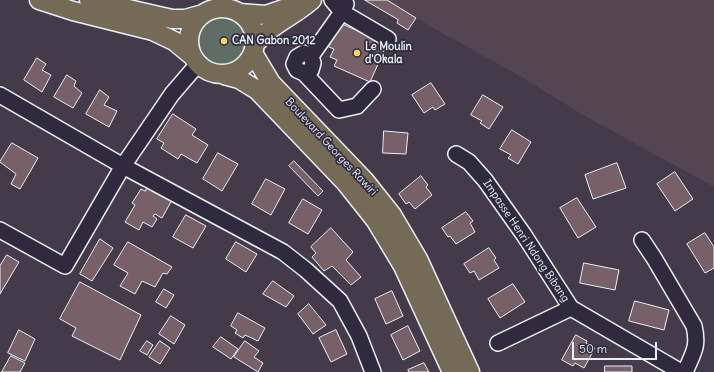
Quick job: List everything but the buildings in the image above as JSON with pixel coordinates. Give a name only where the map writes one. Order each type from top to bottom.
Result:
[{"type":"main road","points":[[40,0],[73,11],[153,31],[174,41],[205,71],[224,75],[234,73],[242,68],[248,61],[261,36],[312,0]]},
{"type":"main road","points":[[90,0],[172,19],[185,19],[221,8],[266,15],[285,9],[304,0]]},
{"type":"main road","points":[[239,12],[246,18],[251,26],[254,35],[254,49]]},
{"type":"main road","points":[[194,60],[188,44],[189,32],[195,22],[203,14]]},
{"type":"main road","name":"Boulevard Georges Rawiri","points":[[254,49],[271,83],[365,181],[392,215],[418,259],[470,372]]},
{"type":"main road","name":"Boulevard Georges Rawiri","points":[[224,75],[239,79],[257,90],[345,182],[368,209],[403,266],[452,372]]},
{"type":"street","points":[[332,0],[343,6],[388,39]]},
{"type":"street","points":[[343,6],[310,56],[313,63],[311,70],[304,73],[339,110],[357,106],[373,89]]},
{"type":"street","points":[[0,230],[65,266],[123,166],[194,60]]},
{"type":"street","points":[[0,95],[123,166],[283,252],[306,270],[340,301],[359,336],[373,372]]},
{"type":"street","name":"Impasse Henri Ndong Bibang","points":[[456,154],[469,162],[485,180],[524,235],[571,308],[681,372]]},
{"type":"street","points":[[642,240],[694,326],[697,338],[696,349],[685,372]]},
{"type":"street","points":[[498,343],[571,308]]},
{"type":"shaded area","points":[[387,0],[714,0],[714,187],[585,116],[515,73],[442,33]]},
{"type":"shaded area","points":[[222,15],[232,17],[241,23],[247,32],[249,42],[247,52],[241,61],[232,67],[222,69],[212,67],[203,61],[197,52],[195,42],[197,32],[203,23],[212,17]]},
{"type":"place","name":"CAN Gabon 2012","points":[[224,41]]},
{"type":"place","name":"Le Moulin d'Okala","points":[[357,53]]}]
